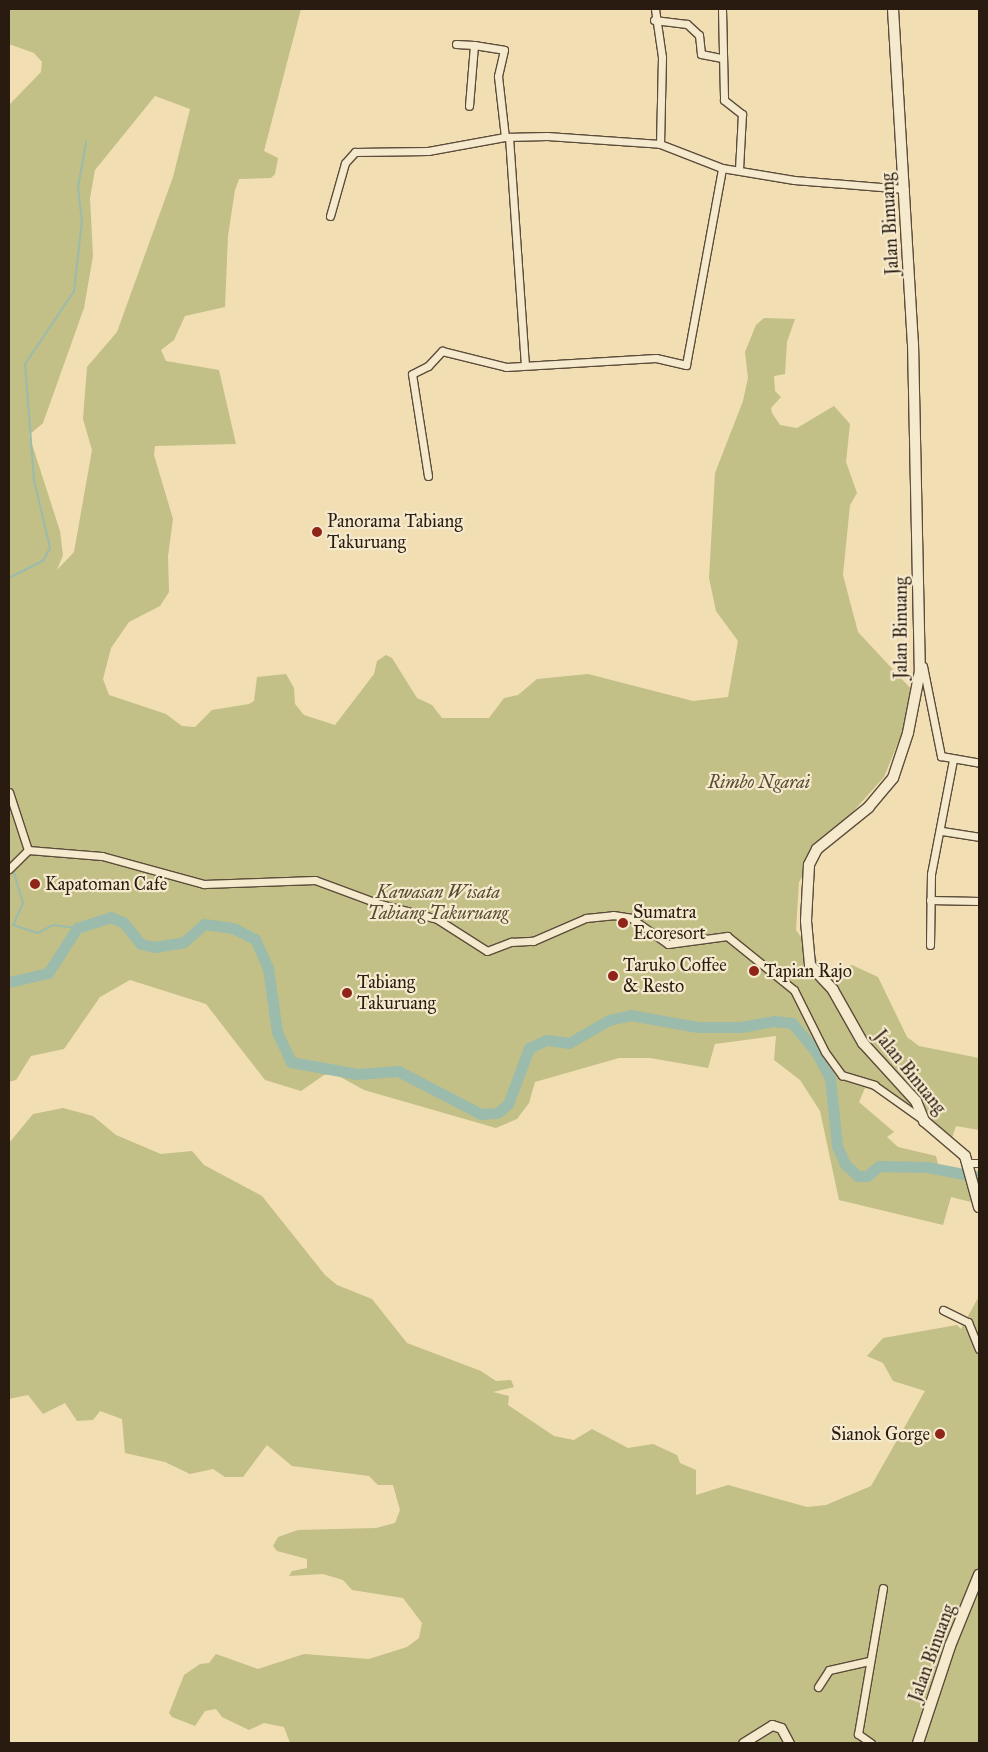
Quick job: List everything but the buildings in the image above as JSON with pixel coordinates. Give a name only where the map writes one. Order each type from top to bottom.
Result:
[{"type":"main road","name":"Jalan Binuang","points":[[893,9],[905,189],[921,654],[908,733],[893,778],[869,807],[818,849],[805,880],[810,965],[834,990],[863,1043],[916,1101],[924,1121],[957,1147],[973,1165],[978,1206]]},
{"type":"main road","name":"Jalan Binuang","points":[[918,1743],[950,1646],[979,1575]]},
{"type":"street","points":[[655,9],[654,20],[662,57],[660,144]]},
{"type":"street","points":[[722,9],[721,58],[724,100],[742,114],[739,170]]},
{"type":"street","points":[[654,20],[687,24],[698,35],[701,54],[721,58]]},
{"type":"street","points":[[456,44],[504,50],[498,76],[507,137],[525,363]]},
{"type":"street","points":[[469,106],[474,45]]},
{"type":"street","points":[[330,216],[345,163],[355,152],[422,151],[507,137],[547,136],[660,144],[722,168],[794,180],[905,189]]},
{"type":"street","points":[[428,476],[412,374],[428,366],[442,351],[471,355],[490,366],[656,358],[686,365],[722,168]]},
{"type":"street","points":[[921,654],[938,750],[945,760],[979,763]]},
{"type":"street","points":[[930,945],[931,874],[942,831],[953,760]]},
{"type":"street","points":[[9,792],[28,850]]},
{"type":"street","points":[[942,831],[979,837]]},
{"type":"street","points":[[11,867],[28,850],[102,856],[204,884],[315,880],[380,904],[437,918],[487,951],[511,942],[532,941],[586,918],[614,914],[631,918],[668,944],[727,936],[794,990],[825,1052],[842,1075],[874,1084],[924,1121]]},
{"type":"street","points":[[930,900],[979,901]]},
{"type":"street","points":[[943,1310],[968,1322],[979,1349]]},
{"type":"street","points":[[871,1743],[858,1734],[883,1588]]},
{"type":"street","points":[[818,1687],[829,1670],[869,1661]]},
{"type":"street","points":[[743,1743],[772,1725],[782,1728],[789,1743]]},
{"type":"green space","name":"Rimbo Ngarai","points":[[9,9],[301,9],[264,151],[278,158],[275,174],[271,178],[239,179],[235,190],[228,236],[225,307],[185,316],[174,340],[161,350],[166,361],[219,370],[236,444],[155,446],[154,455],[173,519],[168,556],[169,592],[160,606],[129,622],[111,648],[103,679],[109,695],[166,714],[182,726],[195,727],[212,710],[249,704],[254,701],[257,677],[286,674],[294,688],[295,704],[304,715],[335,725],[374,674],[377,661],[386,655],[392,658],[417,698],[432,705],[442,718],[489,718],[504,698],[518,695],[537,679],[588,674],[693,701],[728,697],[738,641],[716,611],[709,578],[715,473],[743,401],[748,378],[745,352],[756,325],[764,318],[795,319],[787,342],[785,374],[774,376],[775,391],[781,397],[771,408],[772,413],[780,425],[797,428],[834,406],[850,424],[846,462],[857,493],[850,505],[843,575],[858,632],[912,690],[904,728],[884,777],[816,853],[799,882],[796,930],[827,974],[852,965],[878,977],[907,1037],[919,1046],[979,1058],[979,1130],[956,1126],[949,1147],[883,1093],[865,1088],[859,1102],[894,1132],[887,1137],[898,1147],[936,1156],[939,1168],[971,1178],[975,1203],[951,1197],[943,1225],[839,1200],[820,1111],[800,1080],[774,1060],[776,1036],[715,1044],[708,1068],[650,1058],[619,1058],[535,1082],[529,1103],[517,1119],[496,1128],[364,1090],[335,1074],[324,1075],[301,1091],[265,1080],[206,1004],[130,980],[100,997],[64,1049],[31,1056],[16,1080],[9,1082],[9,105],[41,72],[42,62],[34,53],[9,44]],"holes":[[[155,96],[190,109],[173,177],[117,332],[87,367],[83,419],[92,450],[74,552],[57,570],[63,555],[60,531],[29,435],[43,423],[84,308],[93,256],[90,198],[95,170]]]},
{"type":"green space","points":[[63,1108],[93,1116],[116,1135],[161,1154],[192,1151],[204,1165],[262,1196],[325,1275],[337,1285],[372,1299],[407,1343],[481,1371],[496,1381],[511,1380],[514,1387],[493,1392],[509,1396],[508,1405],[554,1436],[574,1440],[592,1429],[628,1448],[653,1444],[677,1455],[680,1463],[696,1470],[696,1495],[728,1485],[807,1507],[826,1505],[871,1486],[925,1391],[893,1381],[883,1363],[867,1356],[883,1338],[957,1325],[961,1329],[979,1296],[979,1743],[290,1743],[284,1727],[264,1723],[249,1730],[222,1717],[216,1709],[205,1711],[195,1726],[172,1717],[169,1713],[184,1675],[200,1664],[209,1663],[216,1654],[258,1669],[304,1654],[369,1659],[407,1647],[419,1638],[422,1623],[403,1598],[352,1590],[343,1580],[323,1574],[289,1576],[292,1571],[307,1568],[307,1559],[277,1551],[273,1546],[278,1537],[298,1530],[376,1528],[395,1523],[400,1510],[393,1485],[378,1485],[369,1476],[292,1466],[267,1445],[243,1477],[225,1477],[213,1469],[190,1474],[165,1462],[125,1453],[122,1419],[100,1411],[93,1420],[77,1421],[65,1403],[43,1414],[28,1395],[9,1399],[9,1143],[33,1114]]},
{"type":"waterway","points":[[9,578],[43,561],[50,548],[34,480],[25,364],[74,291],[82,221],[78,188],[86,142]]},
{"type":"waterway","points":[[13,870],[23,903],[13,925],[38,933],[53,925],[77,928]]},
{"type":"waterway","points":[[9,982],[48,973],[77,928],[110,917],[123,922],[141,944],[154,947],[184,942],[204,924],[233,928],[255,939],[268,968],[277,1032],[291,1062],[357,1074],[398,1071],[481,1114],[497,1113],[508,1104],[529,1048],[546,1040],[569,1043],[609,1020],[630,1015],[698,1027],[740,1027],[773,1021],[792,1023],[816,1052],[830,1078],[837,1146],[845,1164],[858,1176],[867,1176],[879,1166],[927,1167],[979,1177]]},
{"type":"place","name":"Panorama Tabiang Takuruang","points":[[317,532]]},
{"type":"place","name":"Kapatoman Cafe","points":[[35,884]]},
{"type":"place","name":"Sumatra Ecoresort","points":[[623,923]]},
{"type":"place","name":"Tapian Rajo","points":[[754,971]]},
{"type":"place","name":"Taruko Coffee & Resto","points":[[613,976]]},
{"type":"place","name":"Tabiang Takuruang","points":[[347,993]]},
{"type":"place","name":"Sianok Gorge","points":[[940,1434]]},
{"type":"park label","name":"Kawasan Wisata Tabiang Takuruang","points":[[438,903]]}]
